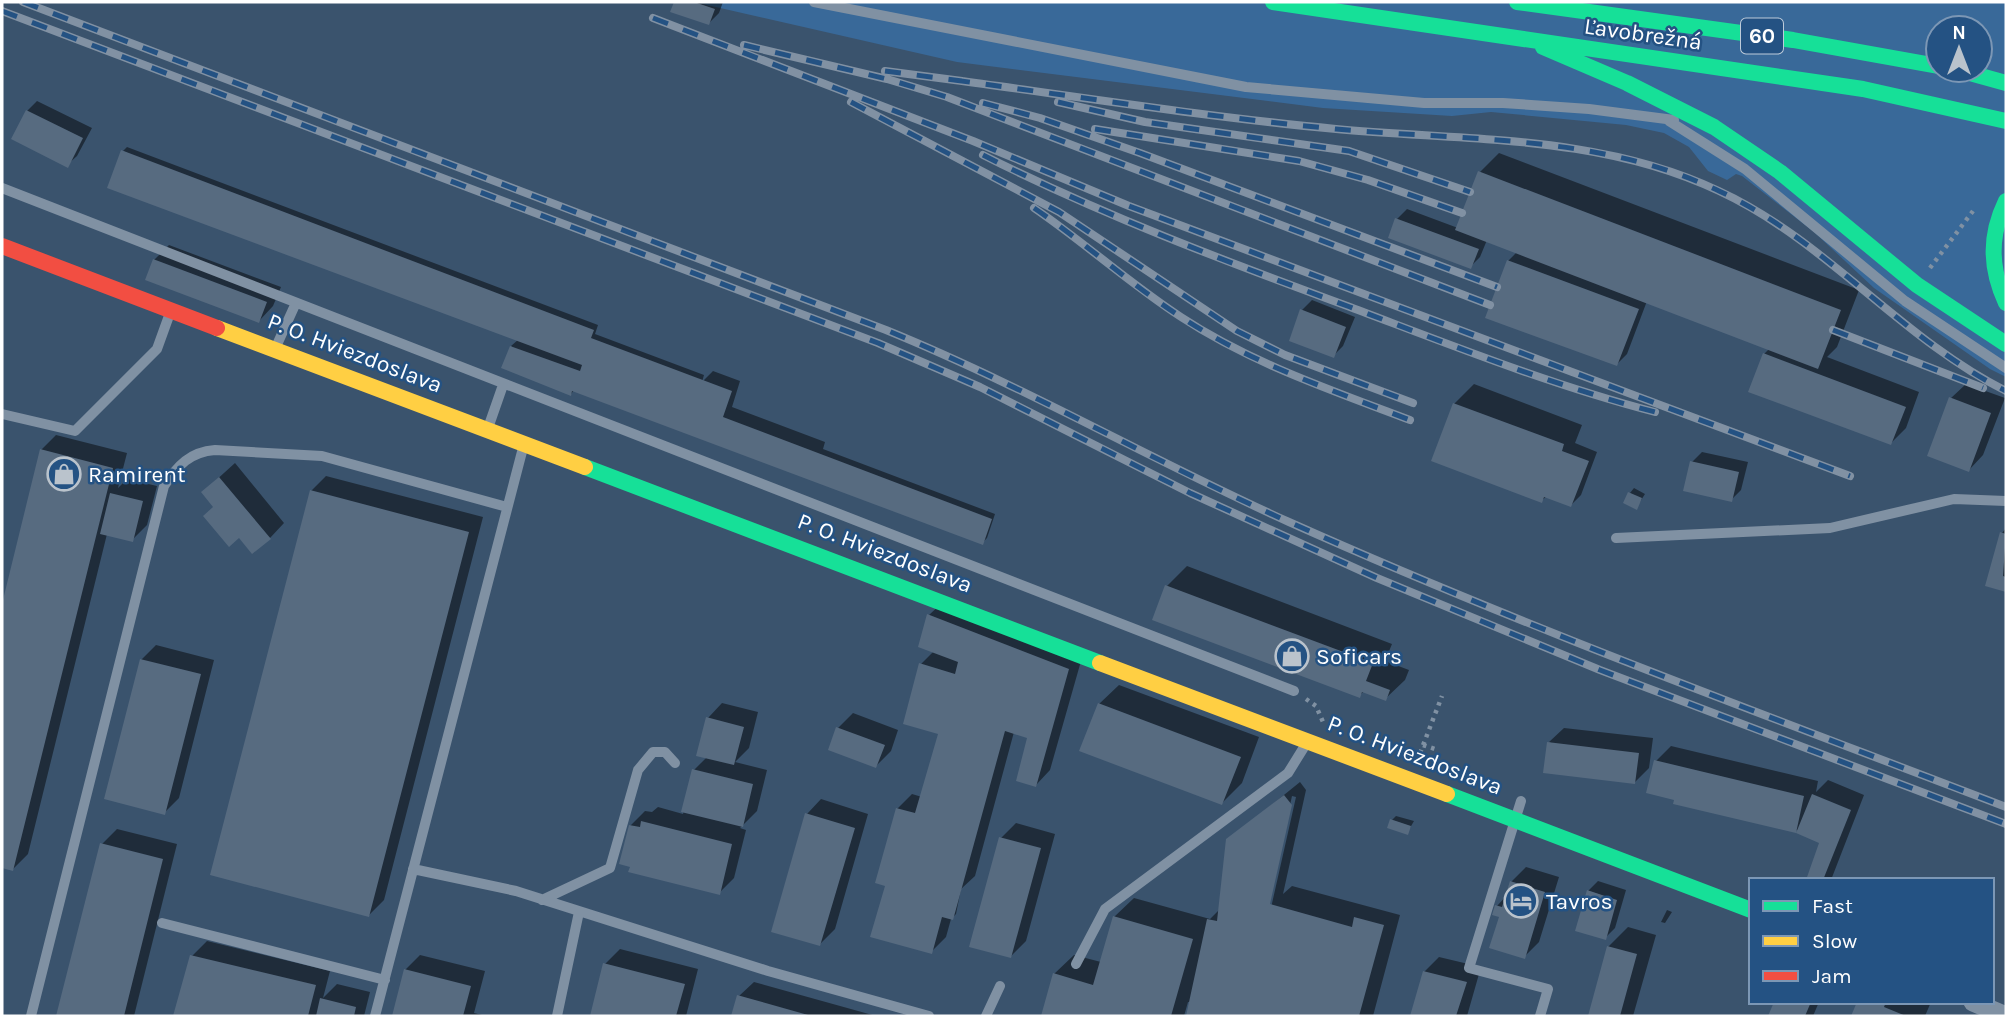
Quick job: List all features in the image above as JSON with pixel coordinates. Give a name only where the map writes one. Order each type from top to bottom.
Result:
[{"type":"main road","name":"Ľavobrežná","points":[[1272,2],[1863,89],[2006,121]]},
{"type":"main road","name":"Ľavobrežná","points":[[1517,2],[1793,40],[1924,63]]},
{"type":"main road","points":[[1528,41],[1627,83],[1714,127],[1780,172],[1917,285],[2006,344]]},
{"type":"main road","points":[[2006,201],[1995,225],[1992,256],[1997,285],[2006,303]]},
{"type":"main road","name":"P. O. Hviezdoslava","points":[[2,246],[1515,818],[1749,909]]},
{"type":"street","points":[[1978,1004],[2006,1016]]},
{"type":"lane","points":[[814,2],[1247,87],[1424,103],[1503,103],[1627,112],[1672,120],[1745,169],[1905,301],[2006,368]]},
{"type":"lane","points":[[2,188],[1294,691]]},
{"type":"lane","points":[[275,349],[295,304]]},
{"type":"lane","points":[[2,414],[75,431],[157,349],[172,309]]},
{"type":"lane","points":[[487,430],[503,385]]},
{"type":"lane","points":[[375,1016],[525,443]]},
{"type":"lane","points":[[31,1016],[164,486],[179,466],[198,451],[322,456],[507,506]]},
{"type":"lane","points":[[1616,538],[1830,528],[1954,499],[2006,501]]},
{"type":"lane","points":[[1076,964],[1105,909],[1288,773],[1314,743]]},
{"type":"lane","points":[[542,900],[610,868],[638,770],[653,752],[665,752],[675,763]]},
{"type":"lane","points":[[1521,801],[1469,968],[1548,989],[1540,1016]]},
{"type":"lane","points":[[413,869],[516,891],[768,971],[929,1016]]},
{"type":"lane","points":[[557,1016],[579,912]]},
{"type":"lane","points":[[163,923],[385,980]]},
{"type":"lane","points":[[986,1016],[1000,986]]},
{"type":"path","points":[[1926,274],[1979,204]]},
{"type":"path","points":[[1294,691],[1316,706],[1326,728],[1314,743]]},
{"type":"path","points":[[1410,779],[1442,696]]},
{"type":"path","points":[[1423,745],[1435,749]]},
{"type":"shaded area","points":[[694,2],[2006,2],[2006,377],[1990,369],[1874,288],[1814,232],[1742,176],[1736,174],[1727,180],[1708,171],[1689,147],[1664,133],[1626,125],[1491,112],[1452,116],[1323,108],[957,62]]},
{"type":"building","points":[[674,2],[694,2],[715,9],[709,25],[670,12]]},
{"type":"building","points":[[26,110],[83,138],[68,168],[11,139]]},
{"type":"building","points":[[121,150],[594,330],[591,338],[732,391],[723,417],[992,519],[983,545],[572,391],[571,396],[501,368],[510,346],[580,371],[582,365],[107,188]]},
{"type":"building","points":[[1478,171],[1841,310],[1818,369],[1455,230]]},
{"type":"building","points":[[1395,218],[1479,249],[1471,269],[1388,238]]},
{"type":"building","points":[[153,259],[267,302],[259,323],[145,280]]},
{"type":"building","points":[[1507,260],[1639,309],[1617,366],[1485,318]]},
{"type":"building","points":[[1300,309],[1346,327],[1334,358],[1289,341]]},
{"type":"building","points":[[1763,353],[1906,407],[1891,445],[1748,392]]},
{"type":"building","points":[[1949,397],[1991,413],[1969,472],[1927,456]]},
{"type":"building","points":[[1453,403],[1564,444],[1562,451],[1589,461],[1571,507],[1544,497],[1542,503],[1431,461]]},
{"type":"building","points":[[40,449],[113,468],[13,871],[2,868],[2,604]]},
{"type":"building","points":[[1690,461],[1739,472],[1732,502],[1683,491]]},
{"type":"building","points":[[219,477],[271,539],[252,554],[239,538],[229,547],[203,516],[213,507],[201,492]]},
{"type":"building","points":[[310,490],[469,532],[369,917],[210,875]]},
{"type":"building","points":[[1628,492],[1642,498],[1637,510],[1623,503]]},
{"type":"building","points":[[110,493],[143,501],[133,542],[100,534]]},
{"type":"building","points":[[2000,532],[2006,534],[2003,576],[2006,577],[2006,592],[1985,586]]},
{"type":"building","points":[[1165,585],[1373,663],[1366,681],[1390,690],[1386,701],[1362,692],[1360,698],[1152,620]]},
{"type":"building","points":[[927,614],[1069,669],[1036,787],[1016,781],[1027,738],[1005,731],[953,920],[942,917],[932,954],[870,937],[885,886],[875,883],[896,808],[915,813],[938,734],[903,724],[919,663],[955,674],[958,662],[918,647]]},
{"type":"building","points":[[140,659],[201,674],[165,815],[104,799]]},
{"type":"building","points":[[1098,703],[1241,757],[1222,805],[1079,751]]},
{"type":"building","points":[[706,717],[744,727],[734,765],[696,756]]},
{"type":"building","points":[[836,727],[885,745],[876,768],[828,750]]},
{"type":"building","points":[[1547,742],[1639,753],[1635,784],[1543,773]]},
{"type":"building","points":[[1654,760],[1804,796],[1796,833],[1673,804],[1674,800],[1646,793]]},
{"type":"building","points":[[692,769],[753,784],[743,827],[681,812]]},
{"type":"building","points":[[1812,794],[1851,810],[1824,878],[1807,878],[1819,843],[1796,833]]},
{"type":"building","points":[[1284,795],[1292,805],[1270,904],[1352,927],[1354,917],[1384,925],[1359,1016],[1186,1016],[1207,919],[1217,921],[1226,839]]},
{"type":"building","points":[[805,813],[855,828],[820,946],[771,932]]},
{"type":"building","points":[[1390,819],[1411,826],[1408,835],[1387,828]]},
{"type":"building","points":[[641,821],[732,844],[720,895],[628,872],[630,867],[619,864],[629,825],[640,827]]},
{"type":"building","points":[[999,837],[1041,848],[1011,958],[969,947]]},
{"type":"building","points":[[100,843],[163,859],[124,1016],[56,1016]]},
{"type":"building","points":[[1510,881],[1545,892],[1525,959],[1489,948],[1499,917],[1492,915],[1495,905],[1502,907]]},
{"type":"building","points":[[1587,890],[1617,900],[1606,940],[1575,931]]},
{"type":"building","points":[[1113,916],[1193,939],[1171,1016],[1041,1016],[1053,973],[1093,985]]},
{"type":"building","points":[[1607,946],[1637,954],[1620,1016],[1588,1016]]},
{"type":"building","points":[[190,955],[316,985],[308,1016],[173,1016]]},
{"type":"building","points":[[603,963],[685,984],[676,1016],[590,1016]]},
{"type":"building","points":[[404,969],[471,986],[463,1016],[392,1016]]},
{"type":"building","points":[[1423,971],[1467,982],[1456,1016],[1410,1016]]},
{"type":"building","points":[[737,995],[808,1015],[808,1016],[731,1016]]},
{"type":"building","points":[[320,998],[356,1007],[354,1016],[316,1016]]},
{"type":"building","points":[[1773,1004],[1810,1004],[1805,1016],[1768,1016]]},
{"type":"building","points":[[1856,1004],[1885,1004],[1884,1007],[1906,1016],[1851,1016]]},
{"type":"railway","points":[[23,2],[886,330],[988,375],[1238,499],[1377,561],[1646,669],[2006,807]]},
{"type":"railway","points":[[2,11],[878,343],[980,387],[1190,493],[1377,578],[1600,670],[2006,824]]},
{"type":"railway","points":[[653,18],[973,141],[1129,206],[1850,476]]},
{"type":"railway","points":[[744,45],[887,79],[947,97],[1490,305]]},
{"type":"railway","points":[[885,71],[962,81]]},
{"type":"railway","points":[[954,80],[1288,124],[1579,149],[1673,172],[1719,191],[1795,236],[1932,344],[2006,391]]},
{"type":"railway","points":[[851,102],[1059,212],[1237,331],[1285,355],[1413,403]]},
{"type":"railway","points":[[1058,102],[1145,122],[1349,151],[1470,192]]},
{"type":"railway","points":[[983,103],[1040,118],[1140,153],[1497,287]]},
{"type":"railway","points":[[1095,129],[1299,161],[1368,180],[1462,213]]},
{"type":"railway","points":[[983,155],[1118,217],[1257,272],[1501,364],[1655,412]]},
{"type":"railway","points":[[1034,208],[1162,304],[1208,333],[1263,362],[1410,420]]},
{"type":"railway","points":[[1833,330],[1983,388]]},
{"type":"traffic: fast","points":[[1273,2],[1863,89],[2006,121]]},
{"type":"traffic: fast","points":[[1517,2],[1793,40],[1924,63]]},
{"type":"traffic: fast","points":[[1543,47],[1627,83],[1714,127],[1780,172],[1917,285],[2006,344]]},
{"type":"traffic: fast","points":[[1994,80],[2006,83]]},
{"type":"traffic: fast","points":[[2006,201],[1994,239],[1994,265],[2006,303]]},
{"type":"traffic: fast","points":[[585,467],[1100,663]]},
{"type":"traffic: fast","points":[[1447,794],[1749,909]]},
{"type":"traffic: slow","points":[[217,328],[585,467]]},
{"type":"traffic: slow","points":[[1100,663],[1447,794]]},
{"type":"traffic: jam","points":[[2,246],[217,328]]},
{"type":"place","name":"Ramirent","points":[[64,474]]},
{"type":"place","name":"Soficars","points":[[1292,656]]},
{"type":"place","name":"Tavros","points":[[1521,901]]}]
